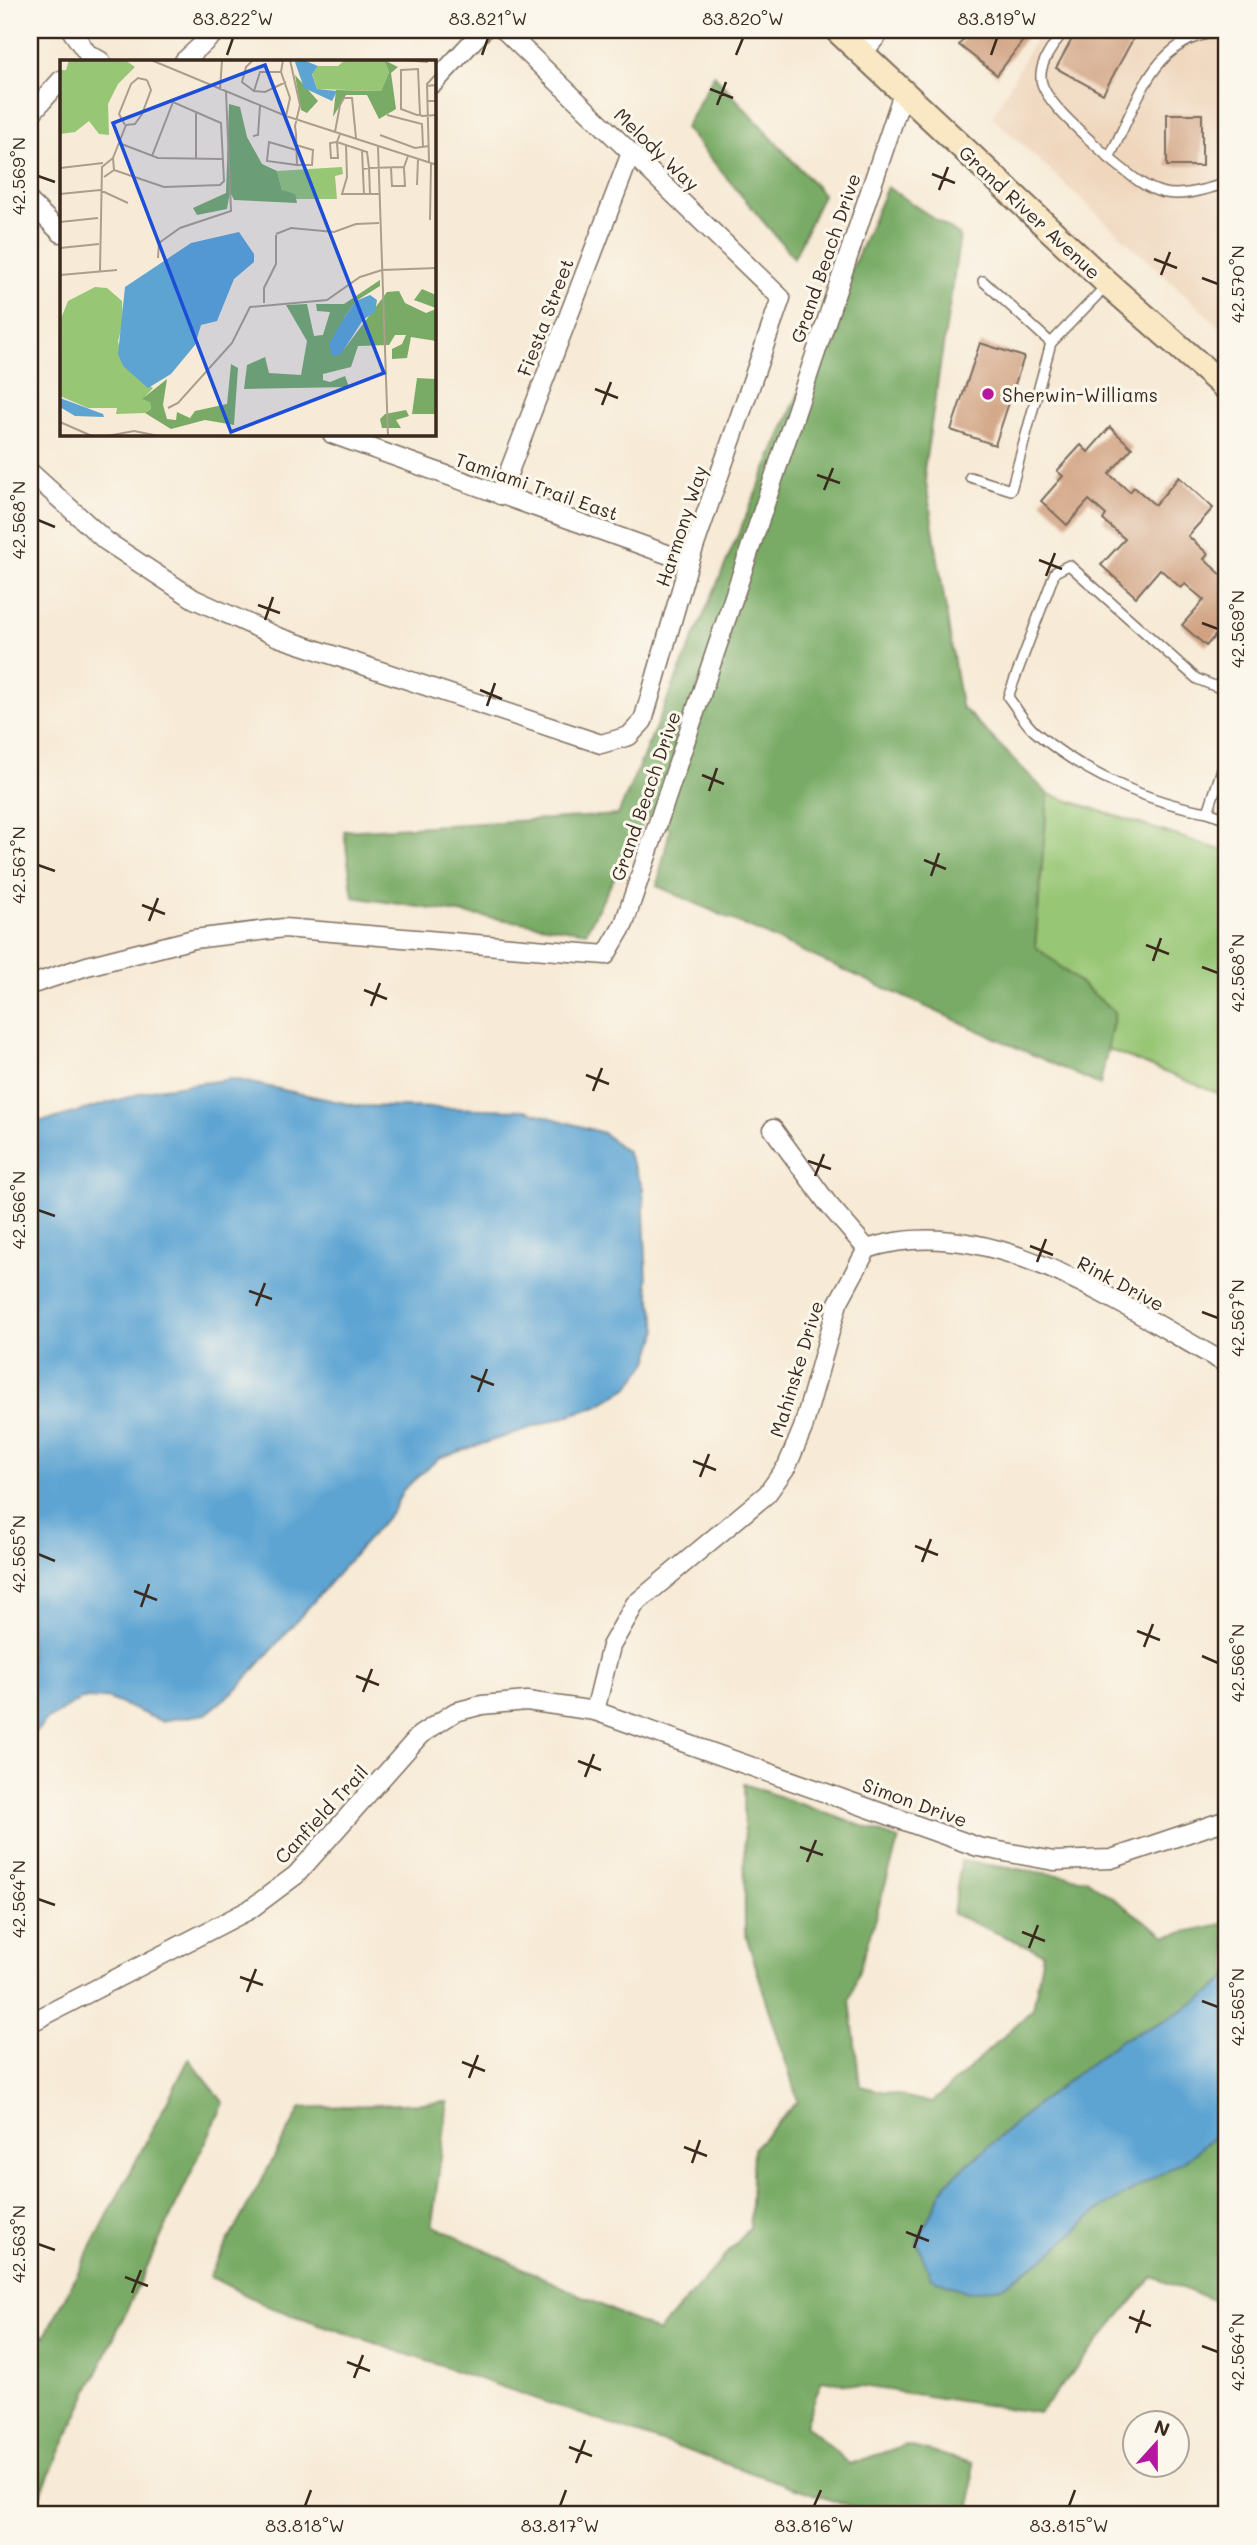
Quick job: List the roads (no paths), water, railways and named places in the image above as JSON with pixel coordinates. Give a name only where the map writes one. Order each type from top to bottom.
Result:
[{"type":"main road","name":"Grand River Avenue","points":[[837,30],[1108,284],[1227,389]]},
{"type":"street","points":[[71,30],[89,58]]},
{"type":"street","points":[[185,60],[218,30]]},
{"type":"street","points":[[436,81],[483,30]]},
{"type":"street","name":"Melody Way","points":[[504,30],[781,298]]},
{"type":"street","points":[[862,54],[882,30]]},
{"type":"street","points":[[30,115],[60,81]]},
{"type":"street","name":"Grand Beach Drive","points":[[30,985],[87,966],[194,939],[284,928],[606,955],[624,924],[902,93]]},
{"type":"street","name":"Fiesta Street","points":[[499,495],[631,153]]},
{"type":"street","points":[[30,202],[60,232]]},
{"type":"street","name":"Harmony Way","points":[[30,472],[106,541],[194,599],[278,637],[601,744],[629,736],[643,721],[690,562],[781,298]]},
{"type":"street","name":"Tamiami Trail East","points":[[337,436],[690,562]]},
{"type":"street","points":[[773,1129],[828,1204],[867,1249]]},
{"type":"street","name":"Rink Drive","points":[[867,1249],[895,1240],[939,1238],[994,1248],[1045,1267],[1097,1292],[1227,1364]]},
{"type":"street","name":"Mahinske Drive","points":[[595,1711],[611,1646],[635,1604],[767,1494],[787,1466],[803,1428],[838,1303],[867,1249]]},
{"type":"street","name":"Canfield Trail","points":[[30,2023],[249,1910],[296,1875],[420,1735],[455,1712],[482,1704],[527,1700],[595,1711]]},
{"type":"street","name":"Simon Drive","points":[[595,1711],[978,1847],[1054,1861],[1111,1858],[1227,1820]]},
{"type":"lane","points":[[1064,30],[1044,64],[1041,80],[1052,102],[1109,158],[1137,182],[1168,195],[1193,194],[1227,183]]},
{"type":"lane","points":[[1109,158],[1166,53],[1199,36],[1227,32]]},
{"type":"lane","points":[[983,281],[1051,343]]},
{"type":"lane","points":[[970,477],[1011,490],[1051,343],[1108,284]]},
{"type":"lane","points":[[1227,691],[1197,679],[1069,565],[1055,572],[1008,696],[1032,730],[1110,781],[1181,808],[1208,812],[1227,819]]},
{"type":"lane","points":[[1208,812],[1227,754]]},
{"type":"water","points":[[232,1079],[358,1106],[525,1110],[603,1133],[627,1152],[643,1188],[647,1283],[658,1329],[648,1362],[629,1387],[597,1406],[439,1458],[403,1490],[394,1509],[239,1687],[206,1714],[161,1721],[107,1698],[81,1699],[48,1719],[30,1738],[30,1123],[53,1119],[156,1089]]},
{"type":"water","points":[[1227,1978],[1227,2127],[1185,2160],[1097,2211],[1049,2255],[1001,2287],[968,2292],[931,2278],[917,2242],[946,2183],[1040,2102],[1121,2040],[1164,2021],[1209,1994]]},
{"type":"place","name":"Sherwin-Williams","points":[[988,394]]}]
